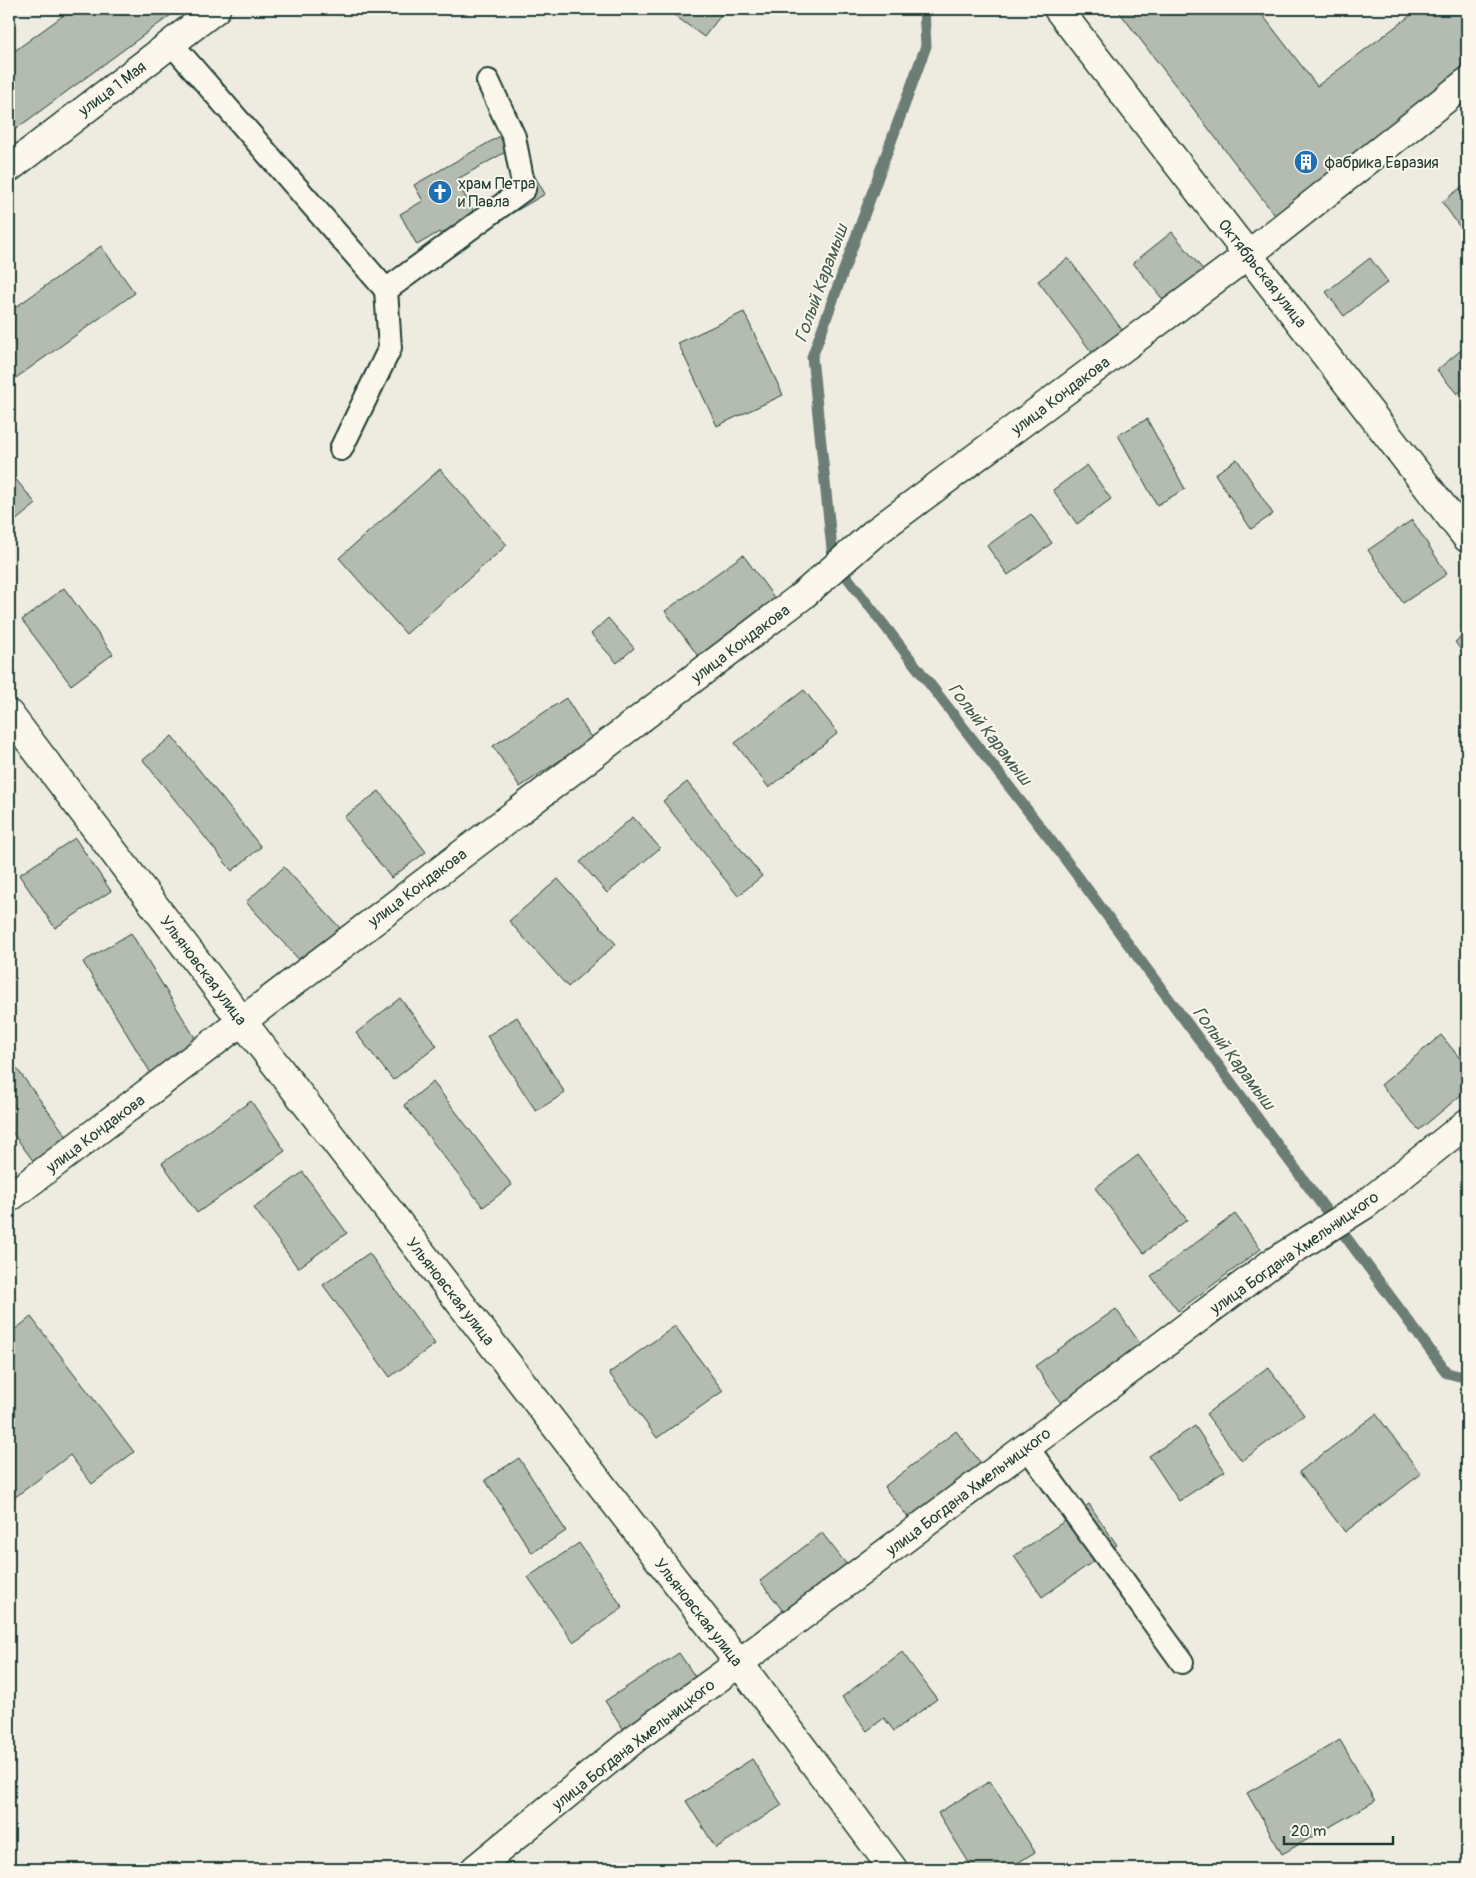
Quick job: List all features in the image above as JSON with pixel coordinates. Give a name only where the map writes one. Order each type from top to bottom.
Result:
[{"type":"street","name":"улица 1 Мая","points":[[9,168],[216,9]]},
{"type":"street","name":"Октябрьская улица","points":[[1058,9],[1467,538]]},
{"type":"street","name":"улица Кондакова","points":[[9,1198],[802,596],[874,534],[1249,254],[1467,82]]},
{"type":"street","name":"Ульяновская улица","points":[[9,714],[242,1021],[738,1663],[893,1869]]},
{"type":"street","name":"улица Богдана Хмельницкого","points":[[476,1869],[637,1737],[1272,1263],[1366,1204],[1467,1123]]},
{"type":"lane","points":[[171,43],[386,290],[390,348],[341,449]]},
{"type":"lane","points":[[386,290],[524,189],[514,137],[488,82]]},
{"type":"lane","points":[[1027,1447],[1182,1662]]},
{"type":"building","points":[[72,9],[179,9],[9,134],[9,55]]},
{"type":"building","points":[[666,9],[726,9],[704,37]]},
{"type":"building","name":"фабрика Евразия","points":[[1117,9],[1258,9],[1317,86],[1419,9],[1467,9],[1467,93],[1287,231]]},
{"type":"building","name":"храм Петра и Павла","points":[[509,131],[545,194],[449,250],[439,232],[417,245],[400,214],[423,201],[414,185]],"holes":[[[509,150],[531,189],[478,219],[456,180]]]},
{"type":"building","points":[[1467,183],[1467,237],[1442,202]]},
{"type":"building","points":[[1172,232],[1204,271],[1165,302],[1133,263]]},
{"type":"building","points":[[101,246],[135,293],[13,380],[9,374],[9,312]]},
{"type":"building","points":[[1068,258],[1126,335],[1096,358],[1038,281]]},
{"type":"building","points":[[1370,258],[1388,282],[1344,316],[1326,292]]},
{"type":"building","points":[[744,312],[783,395],[717,426],[678,343]]},
{"type":"building","points":[[1466,346],[1467,386],[1457,394],[1437,370]]},
{"type":"building","points":[[1147,419],[1185,489],[1157,505],[1118,435]]},
{"type":"building","points":[[1237,459],[1273,514],[1251,529],[1215,474]]},
{"type":"building","points":[[1087,465],[1111,499],[1077,524],[1053,490]]},
{"type":"building","points":[[440,469],[507,545],[406,634],[339,558]]},
{"type":"building","points":[[9,471],[36,504],[9,526]]},
{"type":"building","points":[[1031,514],[1052,543],[1008,575],[987,546]]},
{"type":"building","points":[[1412,520],[1447,574],[1403,603],[1368,550]]},
{"type":"building","points":[[743,555],[776,600],[698,656],[665,611]]},
{"type":"building","points":[[64,588],[113,654],[71,685],[22,620]]},
{"type":"building","points":[[608,618],[634,648],[617,663],[591,634]]},
{"type":"building","points":[[1467,632],[1467,658],[1455,642]]},
{"type":"building","points":[[804,690],[838,733],[769,788],[735,743]]},
{"type":"building","points":[[566,698],[592,739],[520,787],[493,746]]},
{"type":"building","points":[[172,736],[261,847],[232,871],[143,760]]},
{"type":"building","points":[[687,782],[762,876],[738,896],[663,801]]},
{"type":"building","points":[[379,791],[426,852],[391,878],[344,817]]},
{"type":"building","points":[[633,817],[660,848],[607,893],[580,862]]},
{"type":"building","points":[[75,838],[111,891],[55,928],[19,875]]},
{"type":"building","points":[[284,867],[341,929],[303,964],[246,902]]},
{"type":"building","points":[[558,879],[616,944],[568,987],[509,921]]},
{"type":"building","points":[[131,933],[200,1046],[152,1075],[83,962]]},
{"type":"building","points":[[400,998],[437,1046],[393,1080],[356,1033]]},
{"type":"building","points":[[517,1017],[565,1093],[536,1111],[487,1036]]},
{"type":"building","points":[[1441,1035],[1467,1067],[1467,1090],[1419,1130],[1381,1085]]},
{"type":"building","points":[[15,1066],[68,1138],[34,1162],[9,1128],[9,1071]]},
{"type":"building","points":[[433,1082],[512,1185],[483,1207],[404,1105]]},
{"type":"building","points":[[251,1101],[285,1151],[197,1213],[162,1163]]},
{"type":"building","points":[[1138,1155],[1187,1220],[1144,1253],[1095,1188]]},
{"type":"building","points":[[303,1172],[347,1233],[298,1268],[254,1208]]},
{"type":"building","points":[[1235,1214],[1261,1249],[1178,1311],[1151,1276]]},
{"type":"building","points":[[369,1253],[435,1344],[390,1377],[323,1285]]},
{"type":"building","points":[[1116,1309],[1146,1352],[1065,1409],[1035,1366]]},
{"type":"building","points":[[31,1317],[134,1452],[92,1484],[70,1455],[9,1502],[9,1334]]},
{"type":"building","points":[[675,1326],[723,1391],[657,1438],[609,1373]]},
{"type":"building","points":[[1268,1367],[1304,1415],[1242,1461],[1206,1414]]},
{"type":"building","points":[[1376,1414],[1421,1474],[1345,1532],[1299,1472]]},
{"type":"building","points":[[1195,1426],[1225,1471],[1179,1501],[1149,1456]]},
{"type":"building","points":[[956,1431],[984,1467],[912,1522],[884,1487]]},
{"type":"building","points":[[519,1458],[566,1531],[532,1553],[485,1480]]},
{"type":"building","points":[[1089,1504],[1117,1545],[1042,1597],[1014,1556]]},
{"type":"building","points":[[822,1533],[858,1579],[796,1628],[760,1581]]},
{"type":"building","points":[[579,1543],[623,1608],[573,1642],[528,1577]]},
{"type":"building","points":[[902,1652],[937,1699],[894,1731],[884,1718],[867,1731],[842,1697]]},
{"type":"building","points":[[679,1653],[704,1690],[630,1739],[605,1701]]},
{"type":"building","points":[[1340,1740],[1375,1801],[1282,1854],[1247,1793]]},
{"type":"building","points":[[752,1759],[782,1805],[716,1848],[686,1801]]},
{"type":"building","points":[[990,1781],[1035,1852],[1008,1869],[973,1869],[938,1813]]},
{"type":"waterway","name":"Голый Карамыш","points":[[924,9],[926,46],[812,357],[833,559],[1059,851],[1447,1373],[1467,1378]]},
{"type":"place","name":"фабрика Евразия","points":[[1306,162]]},
{"type":"place","name":"храм Петра и Павла","points":[[440,192]]}]
